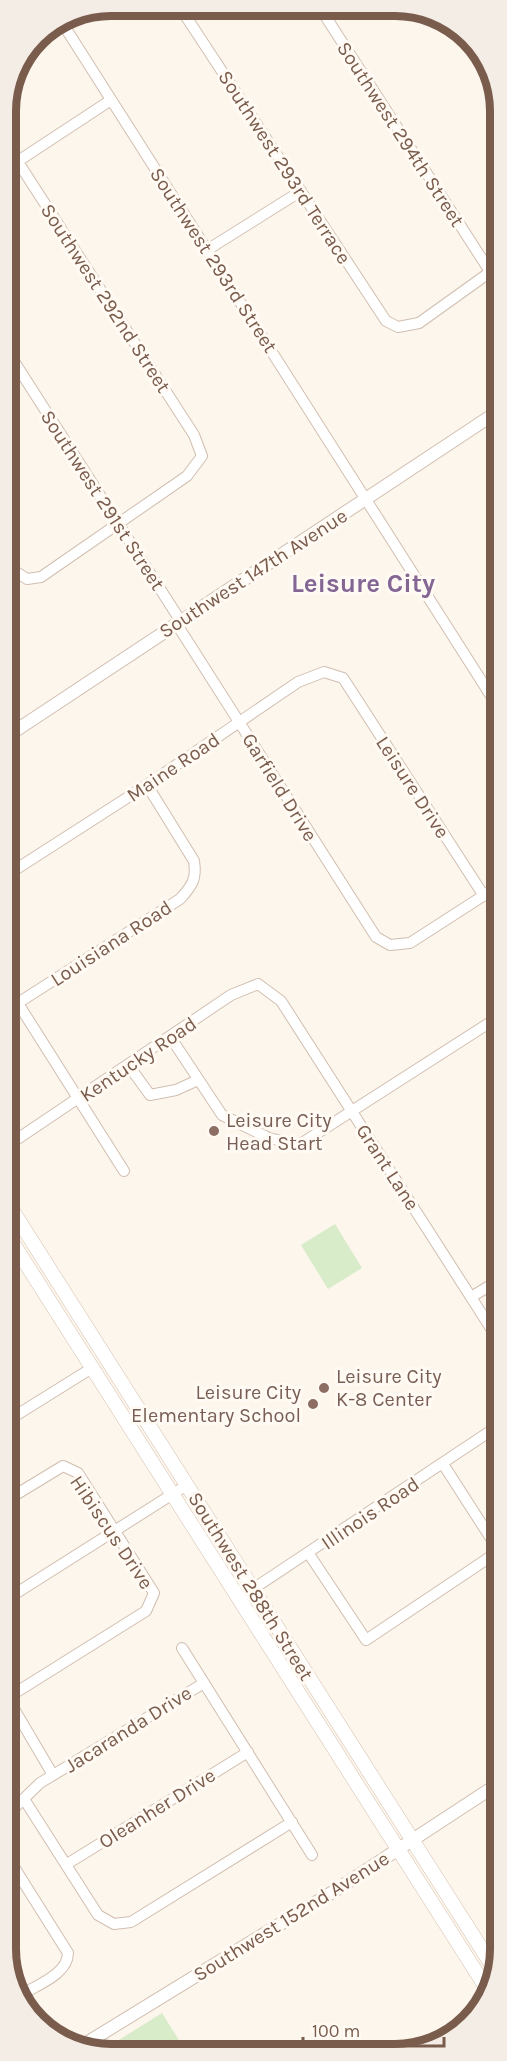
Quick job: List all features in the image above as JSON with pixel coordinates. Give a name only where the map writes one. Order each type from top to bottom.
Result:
[{"type":"main road","name":"Southwest 288th Street","points":[[16,1217],[489,1961]]},
{"type":"main road","name":"Southwest 288th Street","points":[[16,1249],[484,1982]]},
{"type":"street","name":"Southwest 293rd Terrace","points":[[186,17],[386,321],[398,327],[419,323],[490,272]]},
{"type":"street","name":"Southwest 294th Street","points":[[326,17],[490,261]]},
{"type":"street","name":"Southwest 293rd Street","points":[[66,28],[490,694]]},
{"type":"street","points":[[18,162],[111,100]]},
{"type":"street","name":"Southwest 292nd Street","points":[[18,162],[194,435],[201,456],[187,476],[119,525]]},
{"type":"street","points":[[207,250],[301,191]]},
{"type":"street","name":"Southwest 291st Street","points":[[17,366],[178,622]]},
{"type":"street","name":"Southwest 147th Avenue","points":[[17,730],[490,417]]},
{"type":"street","points":[[17,572],[27,579],[42,577],[119,525]]},
{"type":"street","name":"Garfield Drive","points":[[178,622],[376,937],[390,945],[410,943],[484,896]]},
{"type":"street","name":"Maine Road","points":[[17,868],[147,785],[298,682],[324,672],[343,678]]},
{"type":"street","name":"Leisure Drive","points":[[343,678],[484,896]]},
{"type":"street","name":"Louisiana Road","points":[[18,1003],[180,899],[192,886],[197,875],[194,861],[147,785]]},
{"type":"street","points":[[484,896],[490,892]]},
{"type":"street","name":"Kentucky Road","points":[[16,1140],[171,1038],[231,995],[258,984],[272,992]]},
{"type":"street","name":"Grant Lane","points":[[272,992],[281,1001],[490,1327]]},
{"type":"street","points":[[18,1003],[124,1171]]},
{"type":"street","points":[[171,1038],[222,1116],[269,1138],[299,1145],[490,1022]]},
{"type":"street","points":[[129,1066],[150,1095],[176,1090],[198,1080]]},
{"type":"street","points":[[471,1297],[490,1286]]},
{"type":"street","points":[[16,1415],[92,1368]]},
{"type":"street","name":"Illinois Road","points":[[238,1599],[309,1554],[490,1432]]},
{"type":"street","points":[[443,1464],[490,1537]]},
{"type":"street","name":"Hibiscus Drive","points":[[16,1494],[63,1466],[78,1473],[154,1593],[146,1611],[16,1691]]},
{"type":"street","points":[[16,1593],[187,1485]]},
{"type":"street","points":[[309,1554],[366,1640],[490,1557]]},
{"type":"street","points":[[182,1648],[312,1855]]},
{"type":"street","name":"Jacaranda Drive","points":[[52,1775],[204,1683]]},
{"type":"street","name":"Hibiscus Drive","points":[[16,1713],[52,1775]]},
{"type":"street","name":"Oleanher Drive","points":[[67,1864],[248,1752]]},
{"type":"street","points":[[16,1806],[40,1783],[52,1775]]},
{"type":"street","name":"Southwest 152nd Avenue","points":[[89,2042],[399,1850],[490,1789]]},
{"type":"street","points":[[24,1799],[98,1915],[106,1921],[123,1925],[292,1822]]},
{"type":"street","points":[[16,1870],[68,1953],[68,1960],[61,1970],[27,1991]]},
{"type":"green space","points":[[335,1224],[362,1268],[328,1289],[301,1245]]},
{"type":"green space","points":[[162,2013],[181,2044],[112,2044]]},
{"type":"place","name":"Leisure City Head Start","points":[[214,1131]]},
{"type":"place","name":"Leisure City K-8 Center","points":[[324,1388]]},
{"type":"place","name":"Leisure City Elementary School","points":[[313,1404]]},
{"type":"district","name":"Leisure City","points":[[363,583]]}]
